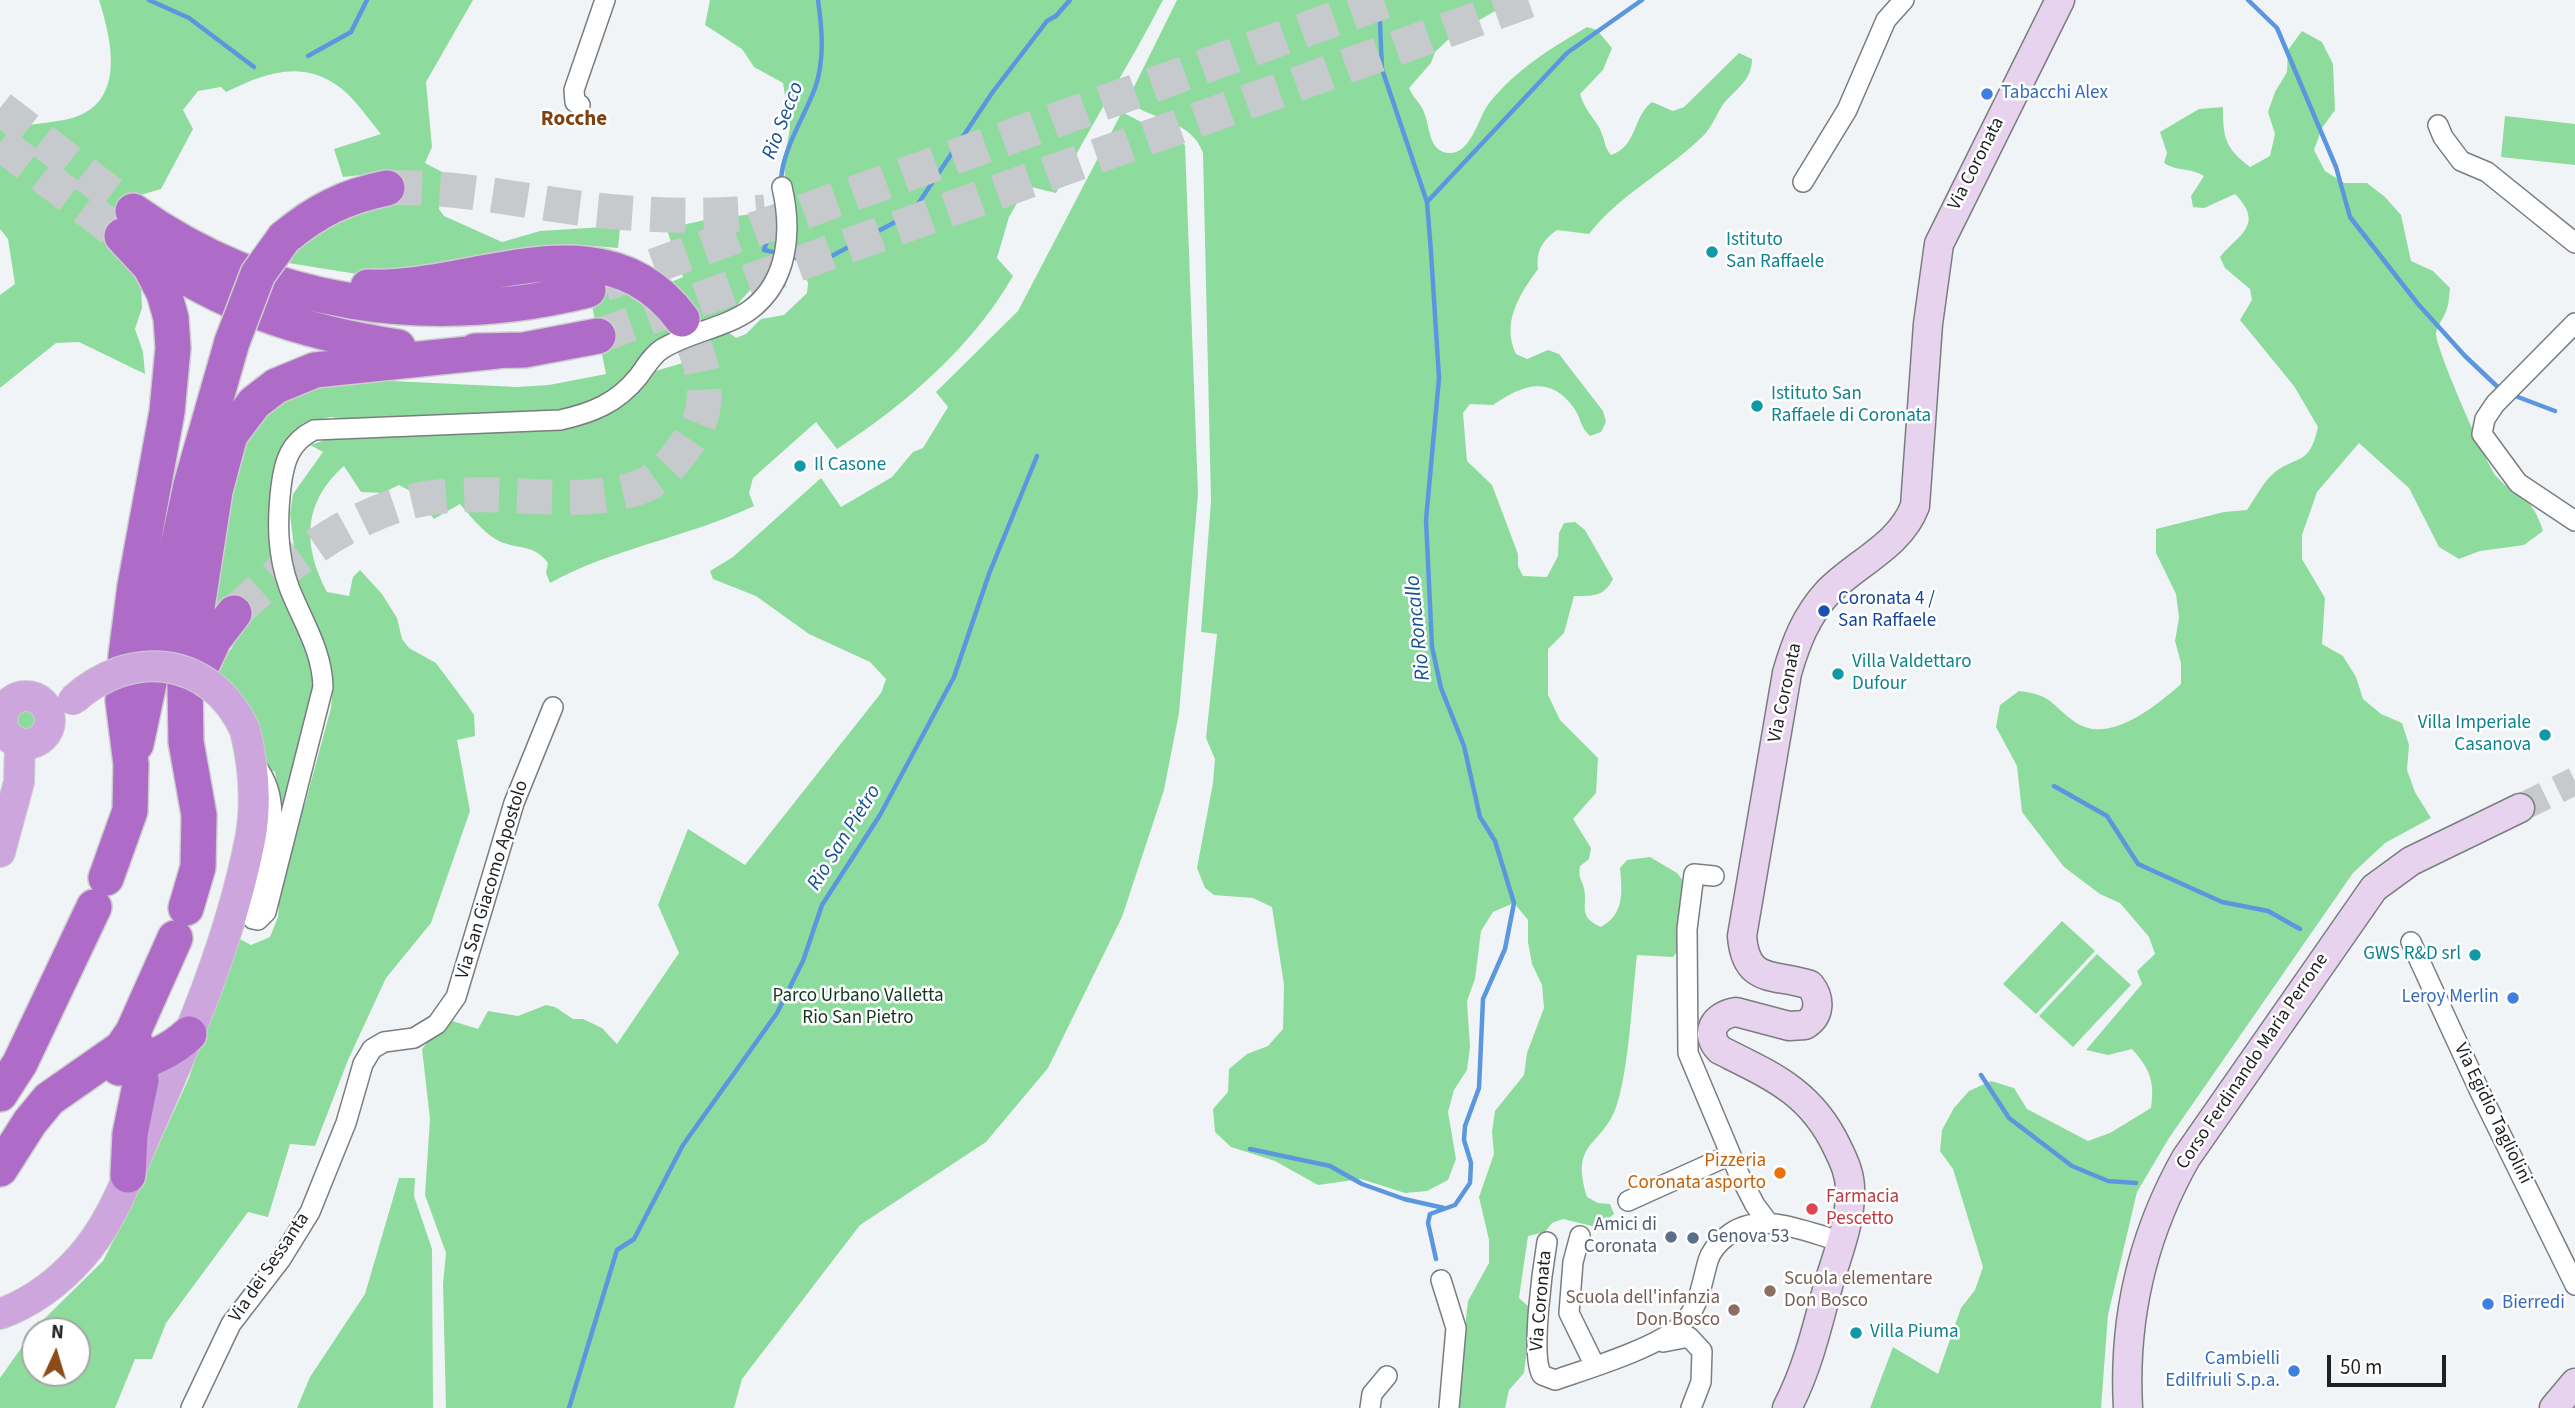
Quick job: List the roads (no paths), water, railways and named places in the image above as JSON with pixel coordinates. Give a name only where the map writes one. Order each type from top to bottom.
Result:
[{"type":"highway","points":[[131,764],[147,704],[191,485],[232,342],[258,274],[284,238],[313,214],[340,200],[387,188]]},
{"type":"highway","points":[[128,224],[278,284],[344,300],[423,310],[521,305],[588,290]]},
{"type":"highway","points":[[128,224],[172,270],[231,302],[310,331],[400,348],[497,351]]},
{"type":"highway","points":[[0,1094],[25,1053],[100,893],[130,811],[131,764],[123,701],[126,655],[135,586],[167,412],[173,348],[171,318],[164,293],[128,224]]},
{"type":"highway","points":[[278,284],[385,287],[430,284],[550,264],[596,263],[643,279],[670,302],[682,319]]},
{"type":"highway","points":[[128,1175],[130,1135],[141,1080],[136,1048],[198,867],[199,815],[186,742],[184,685],[215,491],[230,435],[242,418],[276,386],[314,370],[551,346],[598,336]]},
{"type":"highway","points":[[184,711],[206,653],[233,614]]},
{"type":"highway","points":[[0,1169],[39,1110],[78,1077],[136,1048],[171,1049],[190,1034]]},
{"type":"main road","points":[[0,1314],[36,1298],[82,1256],[114,1206],[190,1034],[222,940],[250,839],[253,763],[245,730],[228,699],[215,687],[179,669],[148,666],[116,672],[98,680],[60,703],[45,735],[32,743],[6,717]]},
{"type":"main road","points":[[6,717],[30,696],[60,703]]},
{"type":"main road","points":[[0,852],[19,782],[6,717]]},
{"type":"street","points":[[580,105],[575,102],[574,90],[604,0]]},
{"type":"street","points":[[1803,182],[1847,110],[1885,20],[1904,0]]},
{"type":"street","name":"Via Coronata","points":[[1787,1408],[1806,1365],[1843,1242],[1850,1191],[1846,1165],[1826,1125],[1786,1083],[1720,1050],[1711,1033],[1716,1021],[1727,1013],[1736,1012],[1789,1026],[1805,1025],[1810,1022],[1818,1007],[1815,992],[1810,985],[1760,974],[1746,961],[1743,948],[1742,936],[1787,673],[1798,635],[1816,607],[1829,591],[1901,532],[1910,519],[1915,506],[1928,324],[1939,244],[2060,0]]},
{"type":"street","points":[[2438,125],[2443,137],[2461,161],[2497,180],[2575,243]]},
{"type":"street","points":[[253,763],[266,780],[274,809],[250,908],[253,919],[258,920],[266,912],[323,687],[318,651],[289,587],[278,540],[281,482],[288,455],[294,445],[314,430],[560,420],[588,414],[603,407],[629,387],[659,351],[750,310],[768,292],[782,270],[785,252],[786,203],[782,187]]},
{"type":"street","points":[[2575,323],[2495,404],[2485,419],[2482,434],[2518,483],[2575,521]]},
{"type":"street","name":"Via San Giacomo Apostolo","points":[[414,1038],[437,1024],[456,997],[514,803],[553,706]]},
{"type":"street","name":"Corso Ferdinando Maria Perrone","points":[[2128,1408],[2127,1336],[2135,1288],[2163,1199],[2186,1157],[2374,888],[2411,861],[2520,808]]},
{"type":"street","points":[[1714,876],[1694,874],[1687,929],[1688,1053],[1730,1155],[1755,1205],[1767,1221],[1843,1242]]},
{"type":"street","name":"Via Egidio Tagliolini","points":[[2411,942],[2481,1094],[2575,1286]]},
{"type":"street","name":"Via dei Sessanta","points":[[191,1408],[231,1324],[281,1259],[310,1212],[346,1123],[363,1064],[372,1049],[384,1042],[414,1038]]},
{"type":"street","points":[[1628,1202],[1730,1155]]},
{"type":"street","name":"Via Coronata","points":[[1645,1346],[1680,1327],[1696,1308],[1709,1258],[1715,1246],[1741,1224],[1767,1221]]},
{"type":"street","points":[[1580,1236],[1573,1262],[1569,1313],[1595,1366]]},
{"type":"street","name":"Via Coronata","points":[[1547,1242],[1540,1290],[1538,1368],[1547,1379],[1555,1380],[1645,1346],[1681,1336],[1689,1337],[1699,1346],[1703,1357],[1701,1382],[1691,1408]]},
{"type":"street","points":[[1441,1280],[1456,1328],[1449,1408]]},
{"type":"street","points":[[1370,1408],[1372,1394],[1387,1376]]},
{"type":"street","points":[[2554,1408],[2574,1384]]},
{"type":"waterway","points":[[149,0],[189,18],[254,67]]},
{"type":"waterway","points":[[308,56],[351,32],[367,0]]},
{"type":"waterway","name":"Rio Secco","points":[[781,180],[786,156],[818,77],[822,44],[818,0]]},
{"type":"waterway","points":[[790,256],[815,265],[912,213],[992,93],[1047,21],[1056,16],[1070,0]]},
{"type":"waterway","name":"Rio Roncallo","points":[[1379,0],[1382,69],[1427,202],[1439,378],[1426,520],[1432,647],[1441,688],[1464,746],[1480,817],[1495,841],[1514,903],[1505,949],[1483,999],[1479,1088],[1465,1126],[1464,1140],[1471,1163],[1470,1183],[1455,1205],[1430,1214],[1428,1223],[1436,1259]]},
{"type":"waterway","points":[[1427,202],[1567,53],[1642,0]]},
{"type":"waterway","points":[[2248,0],[2277,28],[2336,167],[2350,217],[2418,304],[2465,356],[2502,391]]},
{"type":"waterway","name":"Rio Secco","points":[[777,210],[764,250],[778,253]]},
{"type":"waterway","points":[[2510,394],[2555,411]]},
{"type":"waterway","name":"Rio San Pietro","points":[[569,1408],[617,1250],[634,1239],[683,1145],[777,1013],[803,961],[822,905],[880,815],[954,677],[989,574],[1037,456]]},
{"type":"waterway","points":[[2054,786],[2107,816],[2138,864],[2222,902],[2268,911],[2300,929]]},
{"type":"waterway","points":[[1981,1075],[2009,1118],[2072,1166],[2108,1181],[2136,1183]]},
{"type":"waterway","points":[[1250,1149],[1330,1166],[1362,1184],[1404,1199],[1444,1208]]},
{"type":"tunnel","points":[[604,284],[1387,0]]},
{"type":"tunnel","points":[[598,336],[1530,0]]},
{"type":"tunnel","points":[[0,108],[133,211]]},
{"type":"tunnel","points":[[0,143],[122,236]]},
{"type":"tunnel","points":[[387,188],[442,189],[578,208],[645,214],[765,212]]},
{"type":"tunnel","points":[[234,613],[329,537],[395,506],[426,498],[457,495],[608,495],[637,488],[654,480],[668,468],[690,439],[703,409],[700,363],[682,319]]},
{"type":"tunnel","points":[[2520,808],[2575,781]]},
{"type":"place","name":"Tabacchi Alex","points":[[1987,94]]},
{"type":"place","name":"Istituto San Raffaele","points":[[1712,252]]},
{"type":"place","name":"Istituto San Raffaele di Coronata","points":[[1757,406]]},
{"type":"place","name":"Il Casone","points":[[800,466]]},
{"type":"place","name":"Coronata 4 / San Raffaele","points":[[1824,611]]},
{"type":"place","name":"Villa Valdettaro Dufour","points":[[1838,674]]},
{"type":"place","name":"Villa Imperiale Casanova","points":[[2545,735]]},
{"type":"place","name":"GWS R&D srl","points":[[2475,955]]},
{"type":"place","name":"Leroy Merlin","points":[[2513,998]]},
{"type":"place","name":"Pizzeria Coronata asporto","points":[[1780,1173]]},
{"type":"place","name":"Farmacia Pescetto","points":[[1812,1209]]},
{"type":"place","name":"Amici di Coronata","points":[[1671,1237]]},
{"type":"place","name":"Genova 53","points":[[1693,1238]]},
{"type":"place","name":"Scuola elementare Don Bosco","points":[[1770,1291]]},
{"type":"place","name":"Bierredi","points":[[2488,1304]]},
{"type":"place","name":"Scuola dell'infanzia Don Bosco","points":[[1734,1310]]},
{"type":"place","name":"Villa Piuma","points":[[1856,1333]]},
{"type":"place","name":"Cambielli Edilfriuli S.p.a.","points":[[2294,1371]]},
{"type":"district","name":"Rocche","points":[[574,120]]},
{"type":"park label","name":"Parco Urbano Valletta Rio San Pietro","points":[[858,1008]]}]
